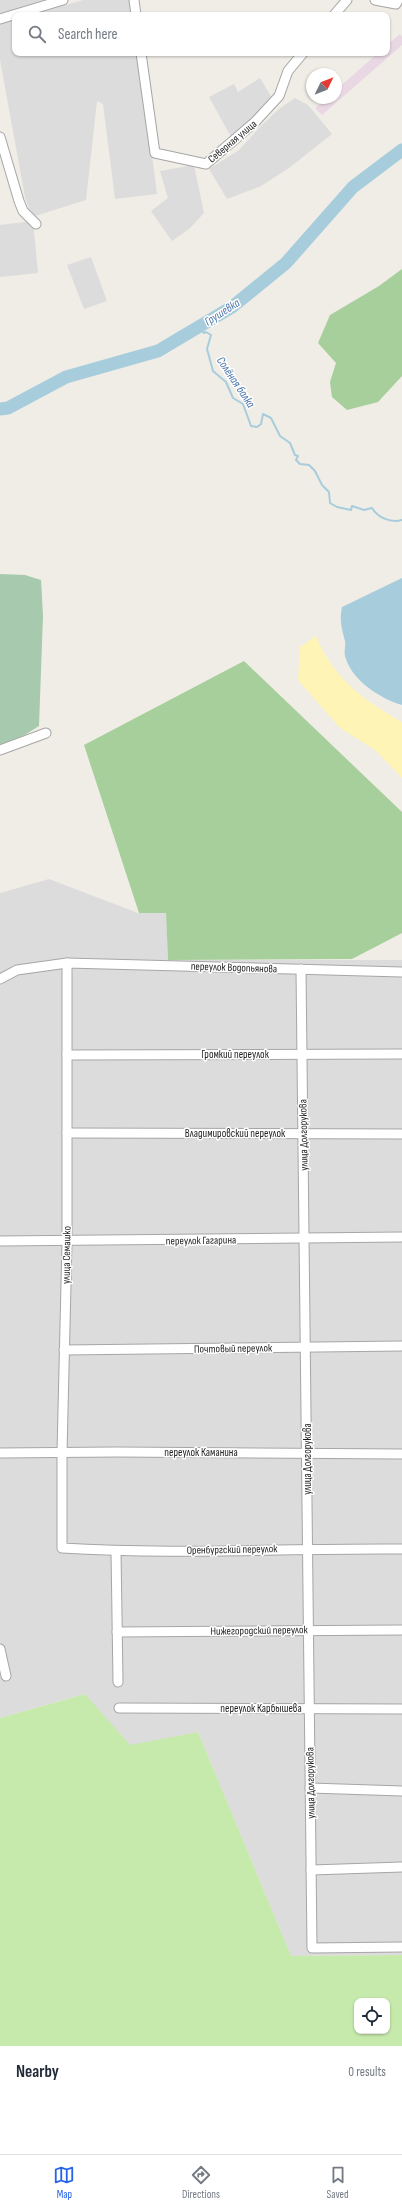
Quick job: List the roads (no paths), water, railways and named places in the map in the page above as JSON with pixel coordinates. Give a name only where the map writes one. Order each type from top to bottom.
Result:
[{"type":"street","points":[[23,12],[63,0]]},
{"type":"street","points":[[134,0],[136,12]]},
{"type":"street","points":[[337,12],[347,0]]},
{"type":"street","points":[[375,0],[396,4],[398,0]]},
{"type":"street","points":[[0,19],[12,15]]},
{"type":"street","name":"Северная улица","points":[[141,56],[155,153],[206,164],[255,122],[279,96],[288,71],[300,56]]},
{"type":"street","points":[[0,137],[23,211],[36,224]]},
{"type":"street","points":[[0,750],[46,733]]},
{"type":"street","name":"переулок Водопьянова","points":[[0,979],[17,970],[67,963],[402,972]]},
{"type":"street","name":"улица Семашко","points":[[62,1548],[62,1453],[67,1242],[67,963]]},
{"type":"street","name":"улица Долгорукова","points":[[301,969],[312,1948],[402,1947]]},
{"type":"street","name":"Громкий переулок","points":[[67,1055],[402,1054]]},
{"type":"street","name":"Владимировский переулок","points":[[67,1133],[402,1134]]},
{"type":"street","name":"переулок Гагарина","points":[[0,1241],[67,1242],[402,1237]]},
{"type":"street","name":"Почтовый переулок","points":[[64,1350],[402,1346]]},
{"type":"street","name":"переулок Каманина","points":[[0,1453],[402,1454]]},
{"type":"street","name":"Оренбургский переулок","points":[[62,1548],[116,1551],[307,1548],[402,1549]]},
{"type":"street","points":[[116,1551],[118,1682]]},
{"type":"street","name":"Нижегородский переулок","points":[[117,1632],[402,1630]]},
{"type":"street","points":[[0,1649],[6,1676]]},
{"type":"street","name":"переулок Карбышева","points":[[119,1708],[402,1709]]},
{"type":"street","points":[[310,1788],[402,1790]]},
{"type":"street","points":[[311,1870],[402,1867]]},
{"type":"water","points":[[402,578],[402,705],[377,694],[361,682],[355,675],[345,656],[345,641],[341,624],[341,616],[342,607]]},
{"type":"waterway","name":"Грушевка","points":[[0,409],[8,408],[66,377],[158,351],[232,307],[286,263],[353,187],[402,150]]},
{"type":"waterway","name":"Солёная балка","points":[[198,327],[204,333],[206,332],[211,335],[207,349],[213,371],[226,382],[233,398],[243,404],[251,426],[257,427],[261,424],[263,414],[271,418],[280,436],[290,443],[295,455],[298,456],[296,460],[300,464],[309,465],[315,471],[322,485],[329,492],[330,503],[337,507],[351,510],[352,506],[364,510],[372,508],[378,515],[385,519],[394,521],[402,520]]}]
